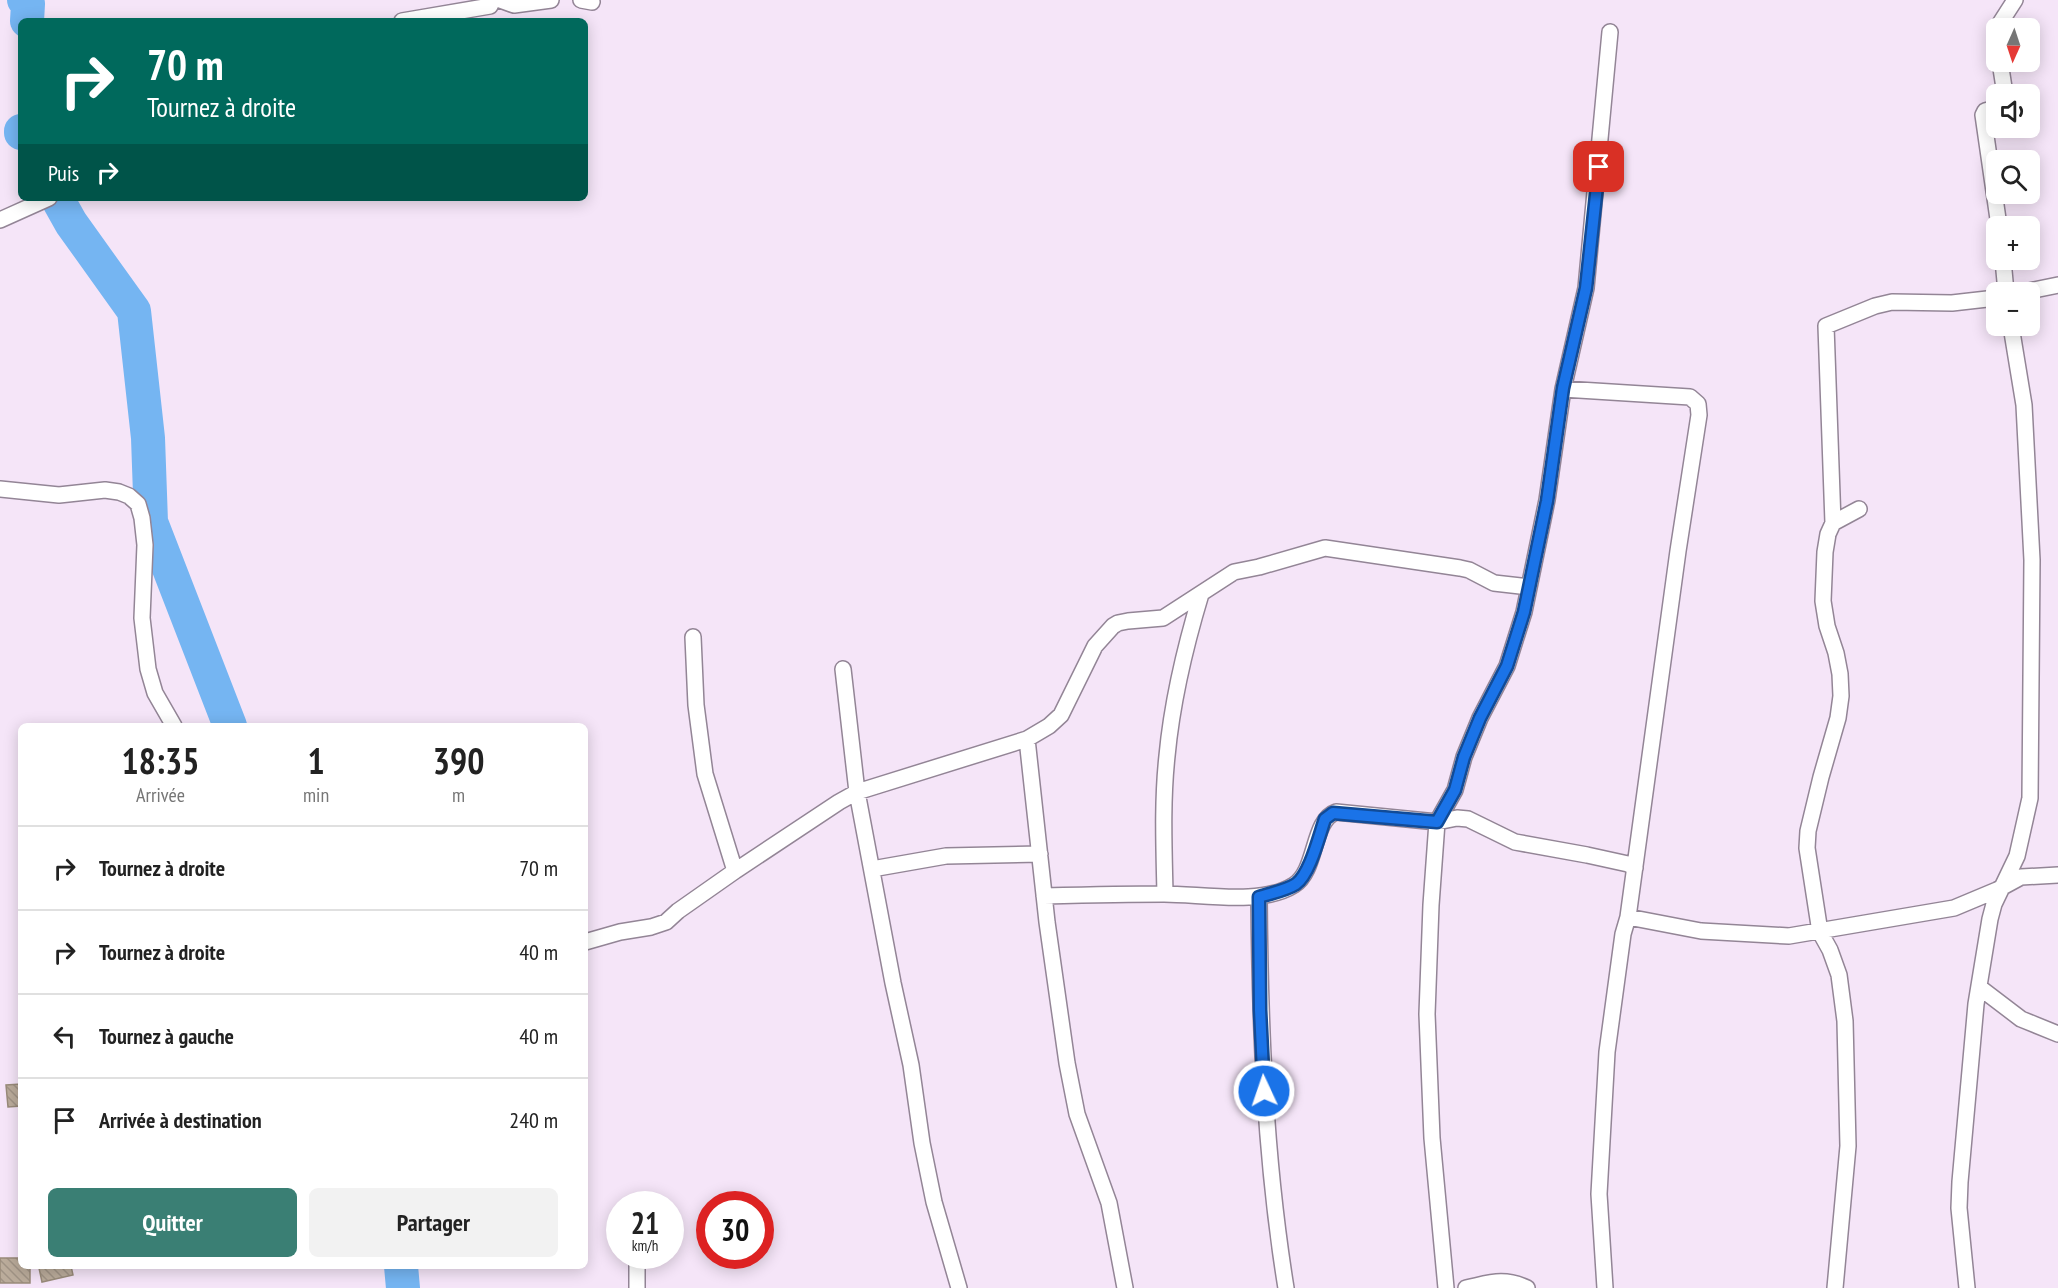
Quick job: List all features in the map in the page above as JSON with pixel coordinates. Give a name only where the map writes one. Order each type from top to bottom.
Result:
[{"type":"street","points":[[420,18],[490,6],[493,0]]},
{"type":"street","points":[[500,0],[514,5],[551,0]]},
{"type":"street","points":[[2004,18],[2015,0]]},
{"type":"street","points":[[1446,1288],[1432,1138],[1427,1014],[1437,822],[1455,790],[1464,757],[1480,718],[1507,666],[1524,612],[1547,501],[1563,388],[1586,288],[1610,32]]},
{"type":"street","points":[[1986,111],[1983,115],[1986,136]]},
{"type":"street","points":[[1986,138],[1998,216]]},
{"type":"street","points":[[0,220],[42,201]]},
{"type":"street","points":[[2040,289],[2058,285]]},
{"type":"street","points":[[1835,1288],[1848,1146],[1845,1021],[1839,975],[1830,950],[1820,932],[1806,848],[1811,820],[1838,718],[1841,696],[1840,674],[1823,601],[1825,552],[1828,534],[1833,523],[1826,326],[1875,306],[1892,302],[1952,303],[1986,299]]},
{"type":"street","points":[[1967,1288],[1959,1208],[1960,1182],[1979,987],[1994,904],[2017,856],[2030,798],[2032,560],[2024,405],[2013,336]]},
{"type":"street","points":[[1563,388],[1690,397],[1698,404],[1699,425],[1678,551],[1628,917],[1623,934],[1606,1076],[1599,1194],[1605,1288]]},
{"type":"street","points":[[0,489],[60,495],[105,490],[129,496],[138,504],[145,545],[142,618],[148,669],[155,693],[172,723]]},
{"type":"street","points":[[1833,523],[1859,509]]},
{"type":"street","points":[[588,941],[666,922],[735,871],[857,792],[1027,739],[1049,726],[1060,715],[1095,646],[1113,626],[1119,622],[1163,618],[1234,572],[1325,548],[1460,568],[1469,570],[1494,583],[1529,587]]},
{"type":"street","points":[[1165,894],[1163,836],[1167,757],[1188,639],[1201,594]]},
{"type":"street","points":[[693,637],[696,705],[705,774],[735,871]]},
{"type":"street","points":[[843,669],[857,792],[911,1065],[922,1143],[934,1202],[959,1288]]},
{"type":"street","points":[[1027,739],[1044,896],[1067,1063],[1077,1114],[1109,1203],[1125,1288]]},
{"type":"street","points":[[1044,896],[1165,894],[1259,897],[1286,889],[1296,884],[1304,876],[1325,819],[1333,813],[1437,822],[1457,818],[1468,819],[1515,842],[1610,860],[1635,868]]},
{"type":"street","points":[[872,869],[946,856],[1040,854]]},
{"type":"street","points":[[1628,917],[1701,931],[1789,936],[1954,908],[2002,888],[2021,877],[2058,875]]},
{"type":"street","points":[[1259,897],[1260,1010],[1266,1132],[1286,1288]]},
{"type":"street","points":[[1979,987],[2021,1019],[2058,1034]]},
{"type":"street","points":[[637,1269],[637,1288]]},
{"type":"street","points":[[1466,1288],[1503,1280],[1527,1288]]},
{"type":"building","points":[[18,1084],[18,1106],[8,1107],[6,1085]]},
{"type":"building","points":[[0,1258],[18,1258],[18,1269],[30,1269],[30,1283],[0,1283]]},
{"type":"building","points":[[39,1269],[72,1269],[73,1275],[42,1282]]},
{"type":"waterway","points":[[24,0],[28,4],[27,18]]},
{"type":"waterway","points":[[59,201],[71,223],[134,311],[148,438],[151,522],[229,723]]},
{"type":"waterway","points":[[401,1269],[403,1288]]},
{"type":"route","points":[[1264,1091],[1260,1010],[1259,897],[1286,889],[1296,884],[1304,876],[1325,819],[1333,813],[1437,822],[1455,790],[1464,757],[1480,718],[1507,666],[1524,612],[1547,501],[1563,388],[1586,288],[1599,167]]}]
